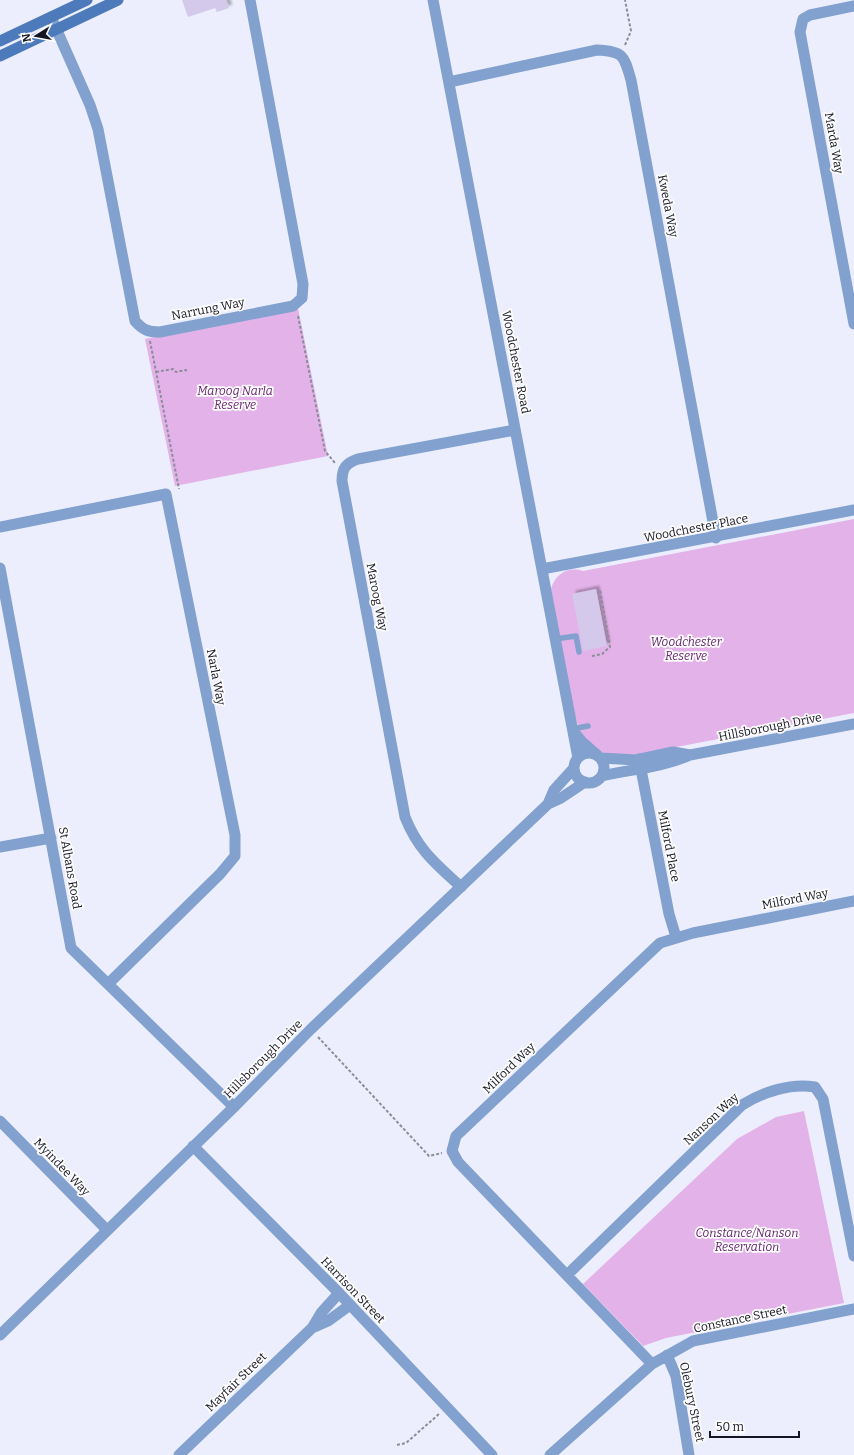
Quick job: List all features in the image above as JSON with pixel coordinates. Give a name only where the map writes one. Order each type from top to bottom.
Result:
[{"type":"main road","points":[[0,41],[87,0]]},
{"type":"main road","points":[[0,56],[118,0]]},
{"type":"street","points":[[250,0],[303,284],[302,298],[296,304]]},
{"type":"street","name":"Woodchester Road","points":[[433,0],[516,430],[555,639],[576,763]]},
{"type":"street","name":"Marda Way","points":[[854,6],[810,15],[803,19],[800,32],[854,324]]},
{"type":"street","points":[[51,17],[90,105],[98,129],[135,321],[142,329],[148,332]]},
{"type":"street","points":[[449,82],[597,50],[612,50],[620,53]]},
{"type":"street","name":"Kweda Way","points":[[620,53],[626,60],[631,80],[716,538]]},
{"type":"street","name":"Narrung Way","points":[[148,332],[160,332],[296,304]]},
{"type":"street","points":[[342,471],[347,463],[358,459],[516,430]]},
{"type":"street","name":"Maroog Way","points":[[342,471],[342,481],[405,817],[412,835],[422,850],[461,887]]},
{"type":"street","name":"Narla Way","points":[[0,528],[166,494],[235,835],[234,856],[220,874],[108,984]]},
{"type":"street","name":"Woodchester Place","points":[[542,569],[716,538],[854,510]]},
{"type":"street","name":"St Albans Road","points":[[0,568],[71,948],[234,1107]]},
{"type":"street","name":"Hillsborough Drive","points":[[602,776],[642,770],[674,762],[690,755],[854,724]]},
{"type":"street","points":[[571,729],[582,742],[599,757],[604,769],[602,776],[591,783],[584,782],[579,779],[576,763],[587,753],[599,757]]},
{"type":"street","name":"Hillsborough Drive","points":[[599,757],[625,760],[639,759],[673,752],[690,755]]},
{"type":"street","name":"Milford Place","points":[[639,759],[669,914],[676,937]]},
{"type":"street","name":"Hillsborough Drive","points":[[548,804],[554,790],[576,763]]},
{"type":"street","name":"Hillsborough Drive","points":[[0,1335],[234,1107],[311,1029],[548,804],[561,798],[584,782]]},
{"type":"street","points":[[0,847],[51,838]]},
{"type":"street","name":"Milford Way","points":[[452,1151],[456,1136],[660,942],[676,937],[854,901]]},
{"type":"street","name":"Nanson Way","points":[[567,1275],[742,1105],[760,1094],[802,1085],[815,1087],[822,1099],[854,1256]]},
{"type":"street","name":"Myindee Way","points":[[0,1121],[107,1230]]},
{"type":"street","name":"Harrison Street","points":[[193,1146],[350,1304],[492,1455]]},
{"type":"street","points":[[452,1151],[458,1162],[652,1364]]},
{"type":"street","name":"Mayfair Street","points":[[179,1455],[312,1328],[321,1312],[339,1293]]},
{"type":"street","name":"Mayfair Street","points":[[312,1328],[328,1321],[350,1304]]},
{"type":"street","name":"Constance Street","points":[[550,1455],[652,1364],[667,1354],[693,1341],[854,1309]]},
{"type":"street","name":"Olebury Street","points":[[667,1354],[676,1376],[689,1455]]},
{"type":"lane","points":[[555,639],[576,636],[579,652]]},
{"type":"lane","points":[[571,729],[588,726]]},
{"type":"path","points":[[620,53],[631,31],[625,0]]},
{"type":"path","points":[[296,304],[325,451],[342,471]]},
{"type":"path","points":[[148,332],[178,489]]},
{"type":"path","points":[[156,372],[173,369],[176,372],[186,370],[186,373]]},
{"type":"path","points":[[592,656],[602,654],[610,647],[600,590]]},
{"type":"path","points":[[311,1029],[429,1156],[452,1151]]},
{"type":"path","points":[[397,1446],[406,1443],[447,1407]]},
{"type":"green space","name":"Maroog Narla Reserve","points":[[298,308],[328,456],[175,486],[145,339]]},
{"type":"green space","name":"Woodchester Reserve","points":[[854,519],[854,713],[624,757],[609,758],[595,750],[582,737],[573,711],[551,589],[559,575],[563,572],[572,570],[583,571]]},
{"type":"green space","name":"Constance/Nanson Reservation","points":[[804,1111],[844,1303],[666,1338],[643,1346],[583,1284],[737,1139],[776,1117]]},
{"type":"building","points":[[182,0],[226,0],[229,8],[217,12],[215,8],[188,17]]},
{"type":"building","points":[[596,589],[607,646],[583,651],[572,594]]}]
